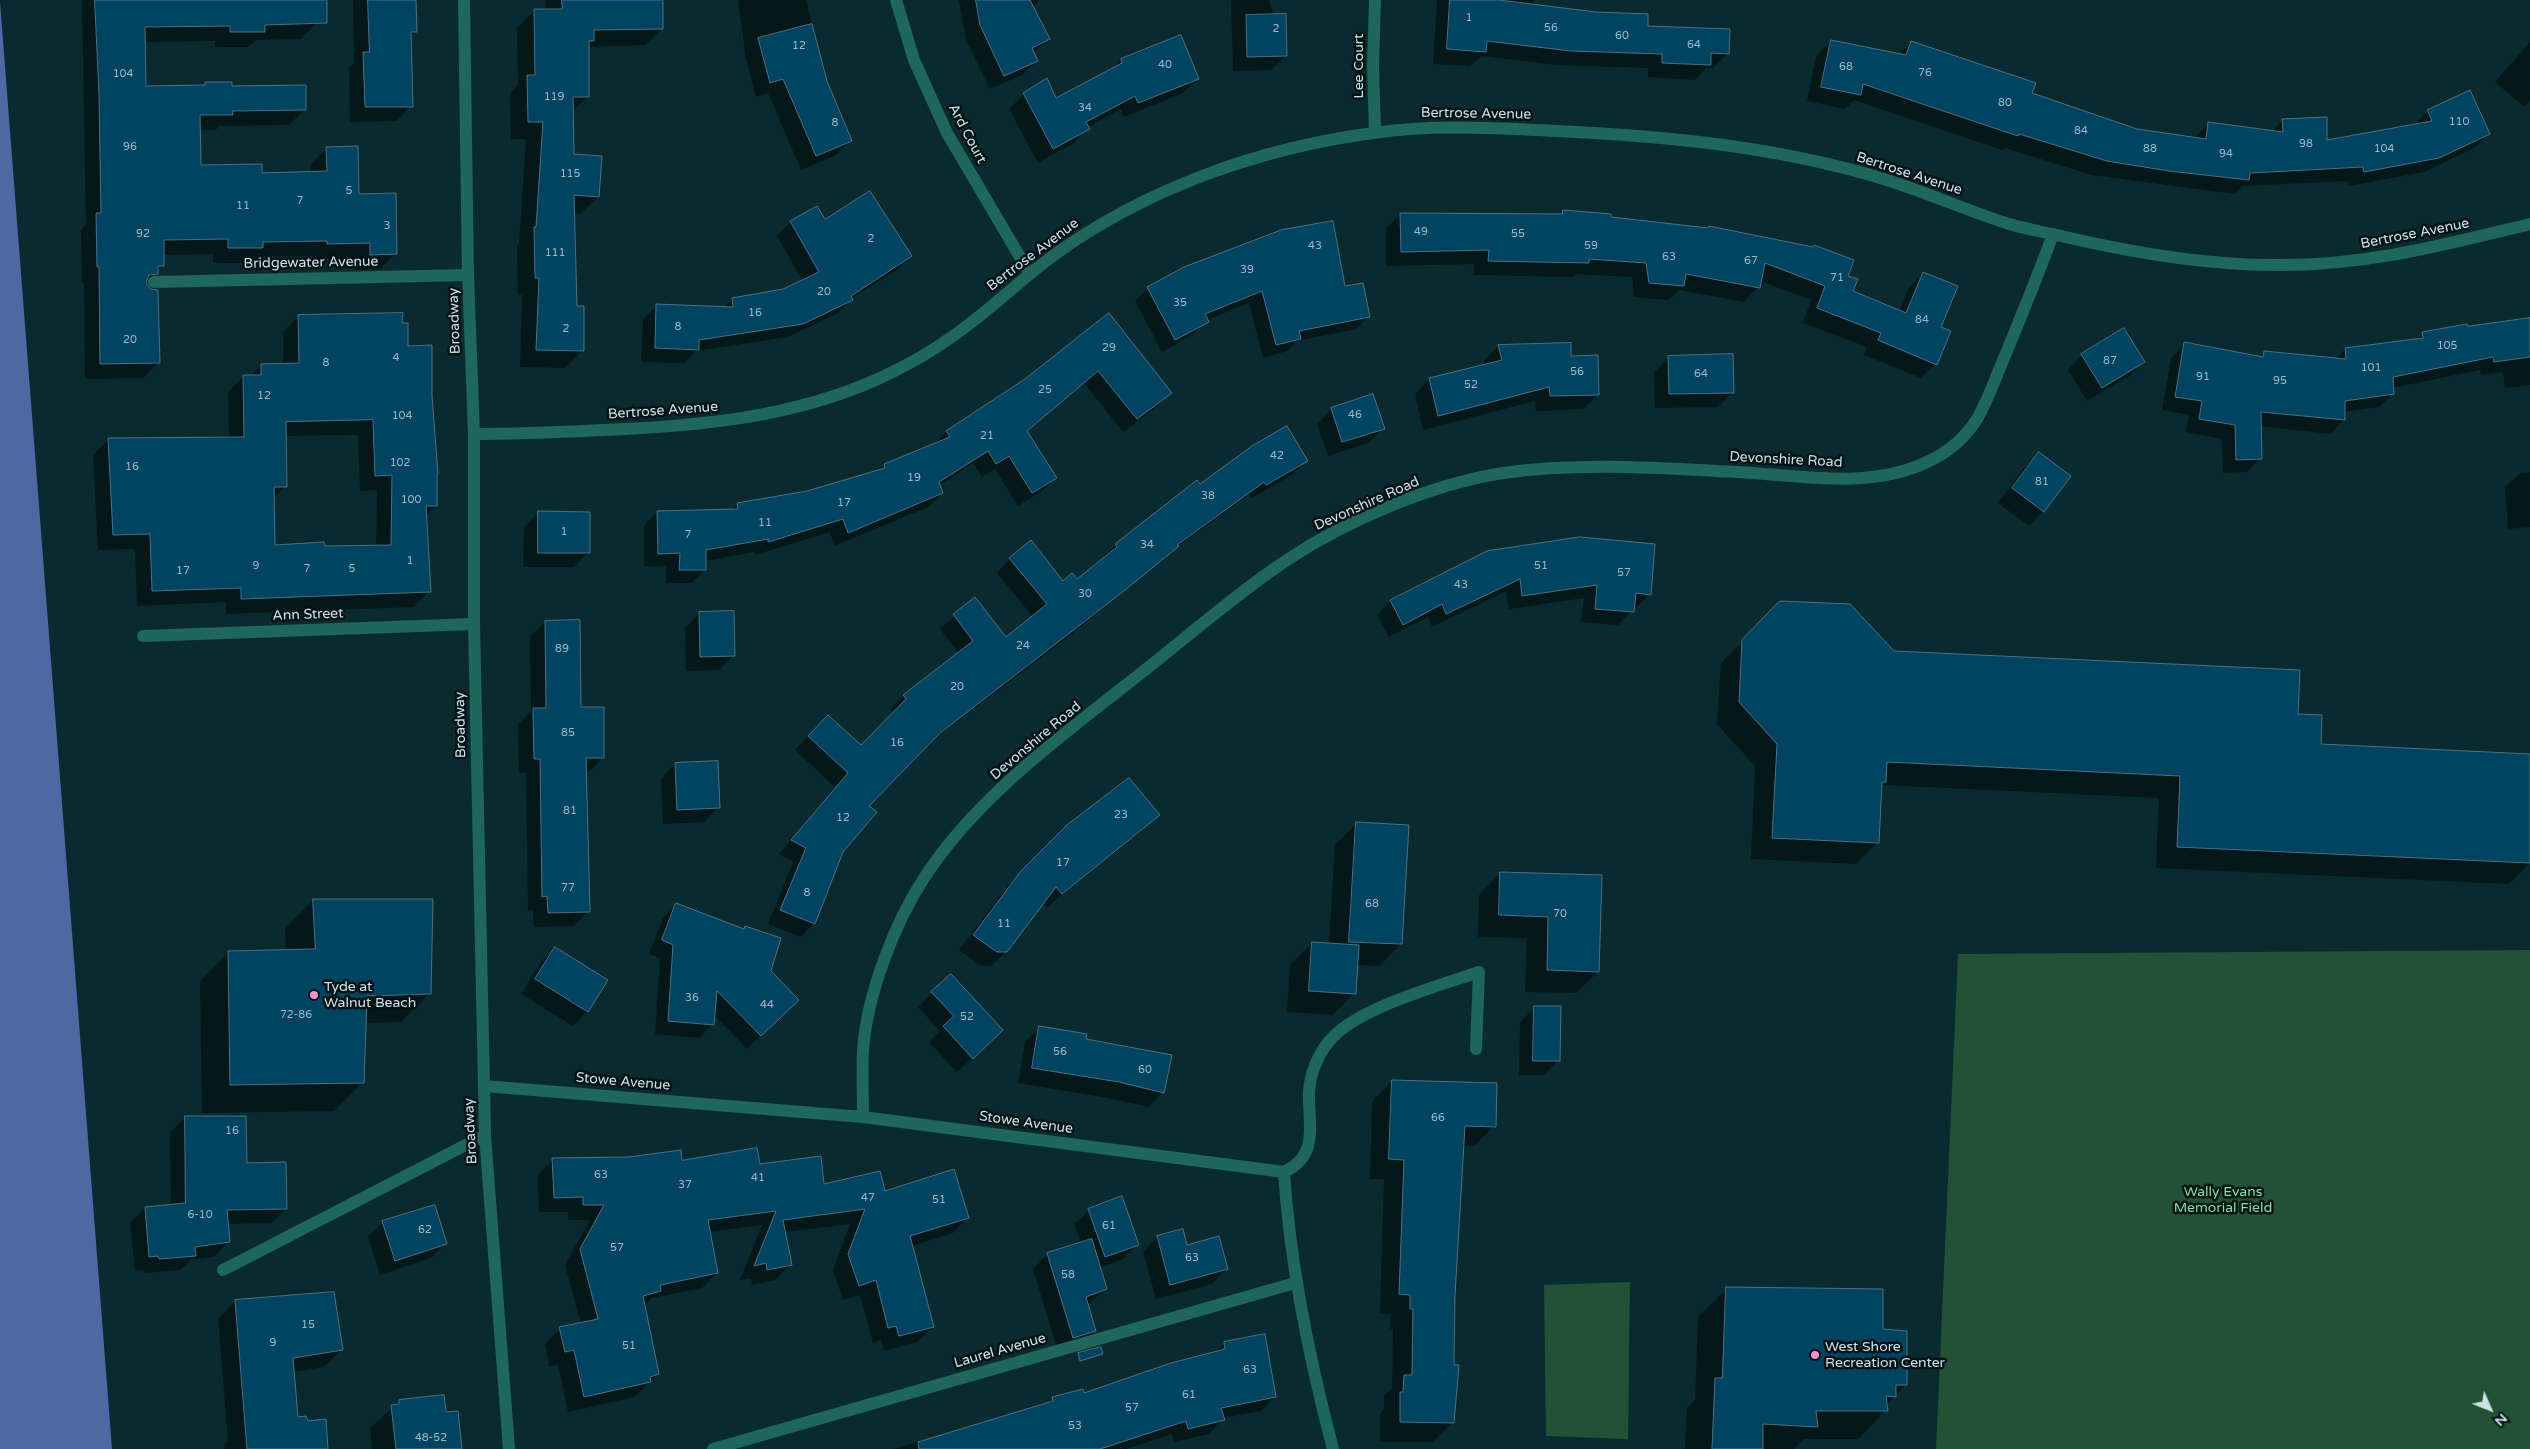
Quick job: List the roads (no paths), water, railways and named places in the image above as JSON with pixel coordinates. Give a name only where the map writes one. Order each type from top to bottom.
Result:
[{"type":"street","name":"Broadway","points":[[464,0],[468,275],[474,434],[474,624],[485,1135],[509,1449]]},
{"type":"street","name":"Ard Court","points":[[896,0],[914,60],[947,133],[1030,274]]},
{"type":"street","name":"Lee Court","points":[[1375,0],[1373,66],[1376,132]]},
{"type":"street","name":"Bertrose Avenue","points":[[474,434],[671,426],[743,419],[792,410],[876,380],[916,360],[955,335],[1030,274],[1085,233],[1161,193],[1206,175],[1307,144],[1376,132],[1430,127],[1495,128],[1599,133],[1749,149],[1885,179],[2013,225],[2107,247],[2190,258],[2271,265],[2343,263],[2409,254],[2530,224]]},
{"type":"street","name":"Devonshire Road","points":[[863,1117],[863,1047],[872,1004],[884,962],[901,921],[923,879],[947,846],[982,808],[1042,751],[1288,559],[1342,529],[1398,504],[1443,488],[1500,474],[1562,468],[1621,467],[1856,479],[1907,470],[1928,462],[1963,437],[1975,422],[1986,402],[2053,234]]},
{"type":"street","name":"Bridgewater Avenue","points":[[154,282],[468,275]]},
{"type":"street","name":"Ann Street","points":[[143,636],[474,624]]},
{"type":"street","points":[[1333,1449],[1318,1392],[1295,1283],[1284,1172],[1302,1160],[1308,1150],[1310,1137],[1309,1091],[1314,1070],[1333,1037],[1380,1007],[1479,972],[1476,1049]]},
{"type":"street","name":"Stowe Avenue","points":[[484,1086],[863,1117],[1284,1172]]},
{"type":"street","points":[[223,1270],[485,1135]]},
{"type":"street","name":"Laurel Avenue","points":[[713,1449],[1295,1283]]},
{"type":"water","points":[[0,2],[112,1449],[0,1449]]},
{"type":"place","name":"Tyde at Walnut Beach","points":[[314,995]]},
{"type":"place","name":"West Shore Recreation Center","points":[[1815,1355]]},
{"type":"park label","name":"Wally Evans Memorial Field","points":[[2223,1200]]}]
